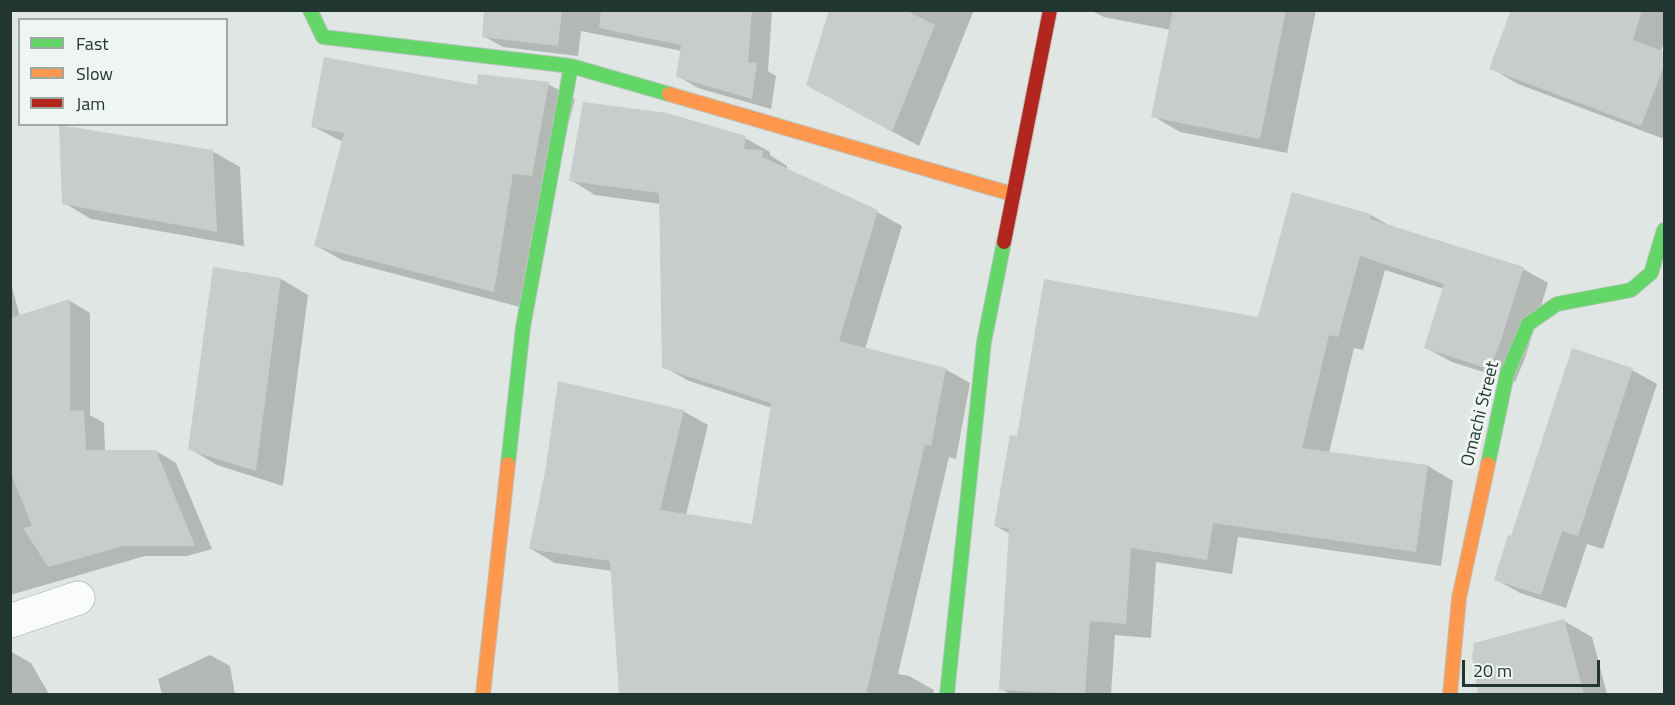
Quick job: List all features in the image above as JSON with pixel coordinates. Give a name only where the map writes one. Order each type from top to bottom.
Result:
[{"type":"street","points":[[310,10],[323,37],[571,66],[1012,194]]},
{"type":"street","points":[[947,694],[984,342],[1050,10]]},
{"type":"street","points":[[483,694],[523,327],[571,66]]},
{"type":"street","name":"Omachi Street","points":[[1450,694],[1459,598],[1507,374],[1528,324],[1557,304],[1631,290],[1651,273],[1665,230]]},
{"type":"street","points":[[10,621],[78,598]]},
{"type":"building","points":[[484,10],[562,10],[558,46],[482,37]]},
{"type":"building","points":[[601,10],[752,10],[748,62],[757,63],[752,99],[676,77],[681,45],[599,28]]},
{"type":"building","points":[[829,10],[905,10],[935,25],[892,132],[806,85]]},
{"type":"building","points":[[1173,10],[1286,10],[1260,139],[1151,117]]},
{"type":"building","points":[[1511,10],[1642,10],[1633,40],[1665,52],[1665,63],[1641,126],[1489,69]]},
{"type":"building","points":[[324,57],[477,85],[478,74],[549,82],[532,176],[513,174],[494,292],[314,246],[344,133],[311,127]]},
{"type":"building","points":[[583,102],[667,113],[746,136],[744,149],[763,150],[762,157],[878,210],[839,341],[946,368],[931,446],[925,444],[866,694],[619,694],[610,561],[529,549],[546,467],[558,381],[684,410],[660,510],[752,524],[771,403],[662,368],[659,193],[569,181]]},
{"type":"building","points":[[59,126],[213,150],[217,232],[62,204]]},
{"type":"building","points":[[1292,192],[1371,214],[1370,219],[1524,267],[1500,343],[1489,369],[1424,348],[1444,284],[1360,256],[1338,337],[1329,335],[1302,448],[1428,465],[1416,552],[1213,523],[1207,560],[1131,548],[1126,624],[1090,621],[1085,694],[999,690],[1009,529],[994,526],[1010,435],[1017,436],[1044,279],[1258,317]]},
{"type":"building","points":[[213,267],[281,278],[256,471],[188,450]]},
{"type":"building","points":[[70,299],[70,411],[84,410],[86,450],[156,450],[195,546],[124,546],[48,567],[23,528],[32,526],[10,471],[10,318]]},
{"type":"building","points":[[1572,348],[1633,368],[1578,536],[1562,531],[1541,595],[1494,580],[1508,535],[1511,536]]},
{"type":"building","points":[[1564,619],[1584,694],[1478,694],[1472,656],[1474,643]]},
{"type":"traffic: fast","points":[[310,10],[323,37],[571,66],[669,94]]},
{"type":"traffic: fast","points":[[508,464],[523,327],[571,66]]},
{"type":"traffic: fast","points":[[1488,464],[1507,374],[1528,324],[1557,304],[1631,290],[1651,273],[1664,230]]},
{"type":"traffic: fast","points":[[947,694],[984,342],[1004,242]]},
{"type":"traffic: slow","points":[[669,94],[1012,194]]},
{"type":"traffic: slow","points":[[483,694],[508,464]]},
{"type":"traffic: slow","points":[[1450,694],[1459,598],[1488,464]]},
{"type":"traffic: jam","points":[[1004,242],[1050,10]]}]
